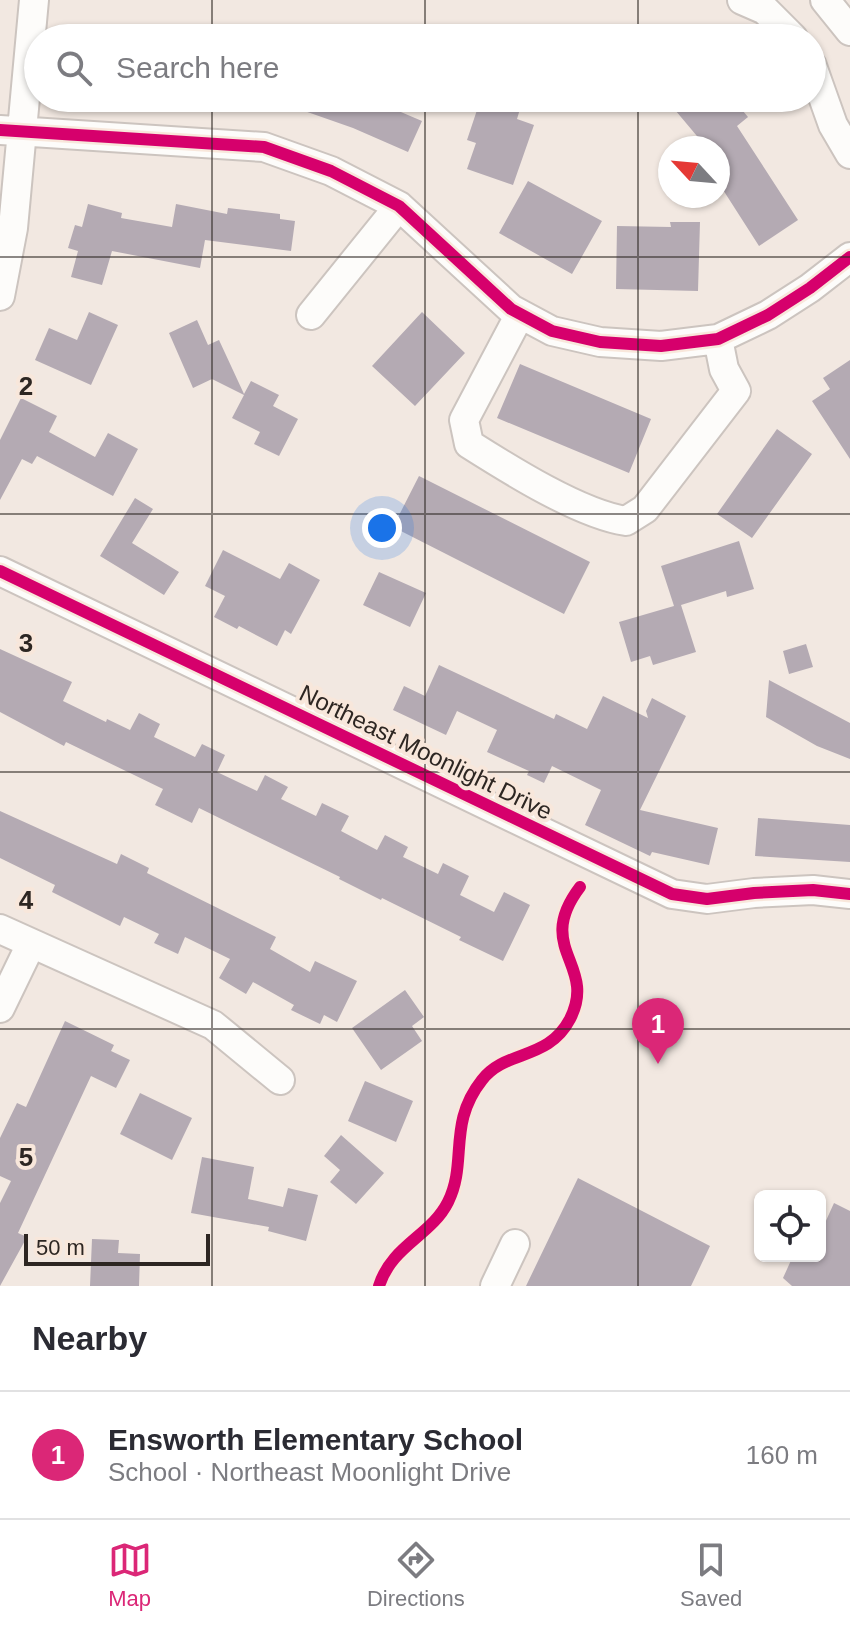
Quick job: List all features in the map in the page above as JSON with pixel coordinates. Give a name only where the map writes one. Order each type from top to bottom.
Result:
[{"type":"street","points":[[30,24],[34,0]]},
{"type":"street","points":[[825,0],[850,31]]},
{"type":"street","points":[[760,3],[780,24]]},
{"type":"street","points":[[0,296],[13,228],[10,130],[24,54]]},
{"type":"street","points":[[826,105],[833,125],[850,154]]},
{"type":"street","points":[[10,130],[264,147],[331,171],[399,206],[511,309],[552,331],[600,342],[661,346],[718,339],[768,315],[850,257]]},
{"type":"street","points":[[311,315],[399,206]]},
{"type":"street","points":[[520,314],[464,420],[469,444],[604,517],[626,521],[645,509],[736,391],[724,369],[718,339]]},
{"type":"street","name":"Northeast Moonlight Drive","points":[[0,571],[672,894],[707,899],[813,890],[850,894]]},
{"type":"street","points":[[0,929],[213,1025],[280,1080]]},
{"type":"street","points":[[0,1008],[31,944]]},
{"type":"street","points":[[495,1286],[515,1244]]},
{"type":"building","points":[[307,112],[401,112],[422,121],[408,152]]},
{"type":"building","points":[[476,112],[519,112],[517,119],[534,125],[513,185],[467,169],[476,143],[467,140]]},
{"type":"building","points":[[677,112],[744,112],[748,117],[737,126],[798,220],[759,246],[730,201],[730,136],[697,136]]},
{"type":"building","points":[[528,181],[602,221],[572,274],[499,233]]},
{"type":"building","points":[[88,204],[122,213],[121,218],[172,227],[176,204],[227,214],[228,208],[280,214],[280,219],[295,221],[291,251],[205,240],[200,268],[112,251],[102,285],[71,277],[78,251],[68,248],[75,225],[82,227]]},
{"type":"building","points":[[670,222],[700,222],[698,291],[616,289],[617,226],[671,227]]},
{"type":"building","points":[[89,312],[118,325],[91,385],[35,360],[49,328],[77,340]]},
{"type":"building","points":[[422,312],[465,353],[415,406],[372,366]]},
{"type":"building","points":[[197,320],[208,345],[219,340],[244,394],[251,381],[279,395],[273,406],[298,419],[279,456],[254,444],[260,432],[232,418],[244,395],[212,379],[193,388],[169,333]]},
{"type":"building","points":[[850,360],[850,459],[812,401],[830,389],[823,378]]},
{"type":"building","points":[[520,364],[651,419],[629,473],[497,418]]},
{"type":"building","points":[[21,398],[57,416],[49,432],[95,457],[108,433],[138,449],[113,496],[37,456],[32,464],[22,459],[0,500],[0,440]]},
{"type":"building","points":[[777,429],[812,454],[752,538],[717,514]]},
{"type":"building","points":[[419,476],[590,562],[564,614],[393,527]]},
{"type":"building","points":[[135,498],[153,509],[132,543],[179,572],[164,595],[100,556]]},
{"type":"building","points":[[739,541],[754,589],[727,597],[726,591],[681,605],[696,652],[653,665],[650,656],[631,662],[619,622],[674,606],[661,566]]},
{"type":"building","points":[[223,550],[280,579],[289,563],[320,580],[291,634],[285,630],[277,646],[214,617],[225,596],[205,586]]},
{"type":"building","points":[[379,572],[426,593],[410,627],[363,605]]},
{"type":"building","points":[[806,644],[813,667],[789,674],[783,651]]},
{"type":"building","points":[[0,649],[72,682],[63,701],[106,722],[107,719],[130,730],[139,713],[160,724],[154,737],[195,757],[202,744],[225,755],[217,772],[257,791],[265,775],[288,787],[281,799],[316,816],[322,803],[349,816],[341,831],[377,850],[385,835],[408,847],[403,857],[438,874],[443,863],[469,876],[460,895],[494,912],[504,892],[530,905],[503,961],[459,940],[461,937],[199,808],[192,823],[155,805],[163,789],[66,742],[64,746],[0,712]]},
{"type":"building","points":[[439,665],[554,719],[556,714],[587,729],[603,696],[648,718],[646,711],[652,698],[686,716],[640,810],[718,828],[709,865],[652,852],[650,856],[585,825],[601,790],[552,766],[544,783],[527,775],[529,771],[487,752],[497,730],[457,711],[446,735],[393,710],[404,686],[425,696]]},
{"type":"building","points":[[769,680],[850,723],[850,759],[817,746],[766,717]]},
{"type":"building","points":[[0,811],[117,864],[121,854],[149,868],[147,873],[276,937],[270,949],[310,972],[315,961],[357,981],[337,1022],[324,1015],[320,1024],[291,1010],[294,1005],[253,982],[246,994],[219,978],[230,959],[185,937],[178,954],[154,943],[159,934],[124,917],[120,926],[52,892],[55,885],[0,858]]},
{"type":"building","points":[[758,818],[850,825],[850,862],[755,856]]},
{"type":"building","points":[[405,990],[424,1017],[412,1026],[422,1041],[381,1070],[352,1028]]},
{"type":"building","points":[[65,1021],[114,1045],[111,1051],[130,1060],[116,1088],[91,1076],[18,1233],[27,1237],[0,1286],[0,1203],[11,1181],[0,1176],[0,1138],[17,1103],[26,1107]]},
{"type":"building","points":[[365,1081],[413,1101],[396,1142],[348,1121]]},
{"type":"building","points":[[140,1093],[192,1118],[172,1160],[120,1134]]},
{"type":"building","points":[[341,1135],[384,1173],[356,1204],[330,1182],[340,1170],[324,1156]]},
{"type":"building","points":[[202,1157],[254,1167],[248,1199],[283,1207],[288,1188],[318,1195],[306,1241],[268,1231],[269,1227],[191,1213]]},
{"type":"building","points":[[578,1178],[710,1246],[691,1286],[526,1286]]},
{"type":"building","points":[[834,1203],[850,1211],[850,1286],[792,1286],[783,1278],[790,1262],[826,1262],[826,1221]]},
{"type":"building","points":[[92,1239],[119,1240],[118,1253],[140,1254],[139,1286],[90,1286]]},
{"type":"cycle path","points":[[0,130],[264,147],[331,171],[399,206],[511,309],[552,331],[600,342],[661,346],[718,339],[768,315],[850,257]]},
{"type":"cycle path","points":[[0,571],[672,894],[707,899],[813,890],[850,894]]},
{"type":"cycle path","points":[[379,1286],[393,1260],[432,1224],[448,1202],[457,1172],[465,1112],[482,1080],[503,1063],[550,1042],[570,1019],[577,1000],[577,984],[564,942],[563,926],[567,908],[580,887]]},
{"type":"place","name":"Ensworth Elementary School","points":[[658,1064]]}]
